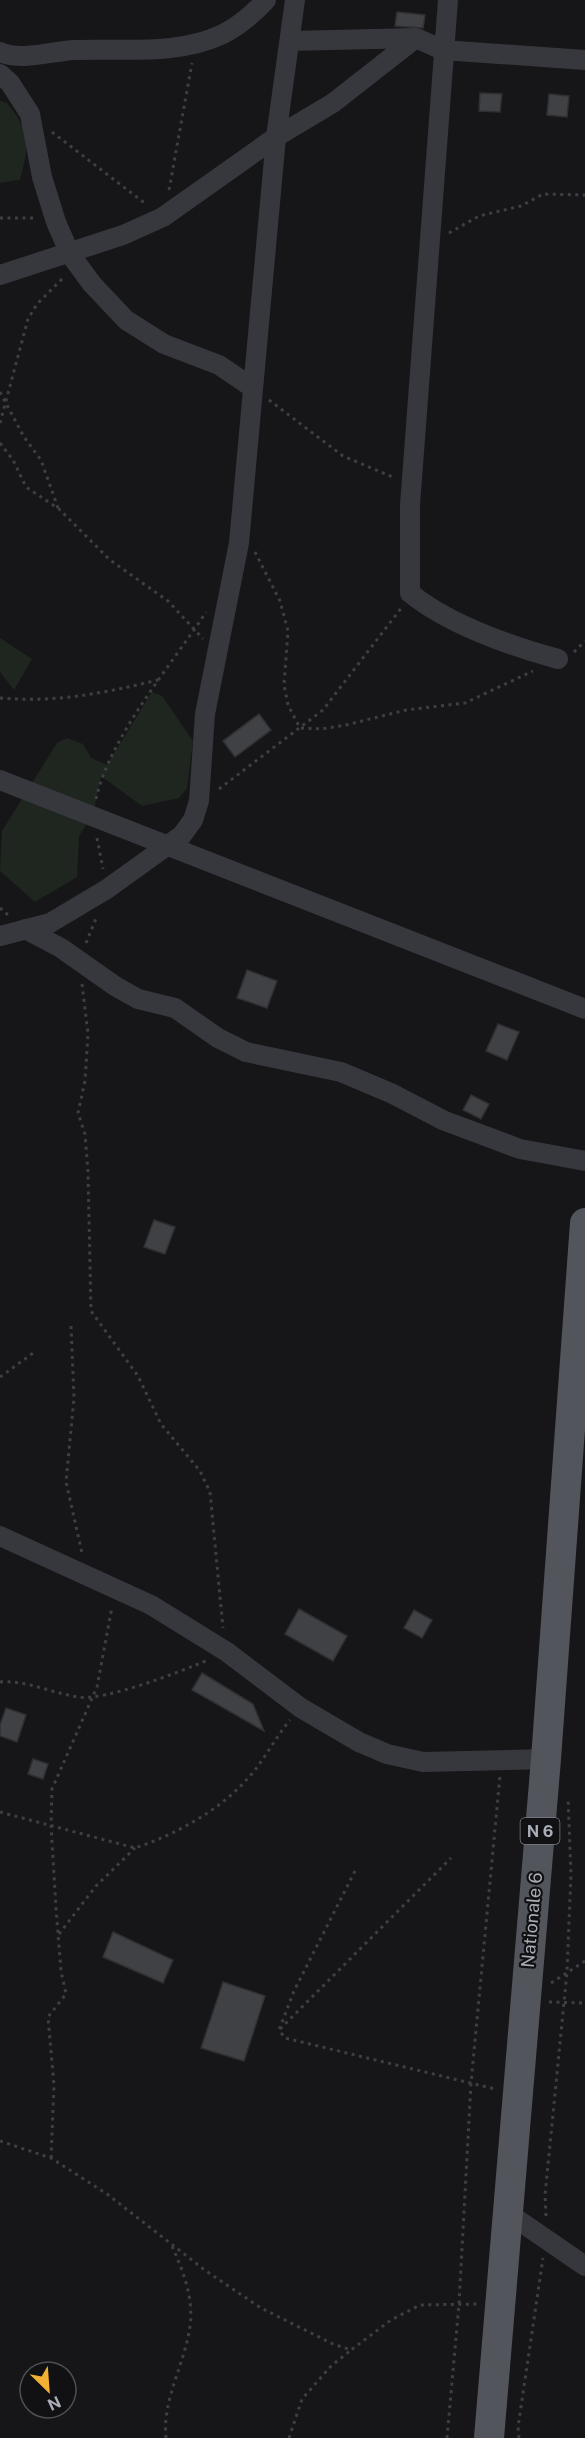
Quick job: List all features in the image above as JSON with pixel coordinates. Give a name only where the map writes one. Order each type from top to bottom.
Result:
[{"type":"main road","name":"Nationale 6","points":[[489,2438],[574,1426],[585,1223]]},
{"type":"street","points":[[0,52],[12,57],[72,50],[183,45],[222,34],[253,14],[266,0]]},
{"type":"street","points":[[0,936],[58,919],[107,889],[182,835],[193,820],[200,801],[205,714],[241,524],[276,137],[296,0]]},
{"type":"street","points":[[448,0],[410,505],[410,593],[430,609],[488,636],[558,659]]},
{"type":"street","points":[[290,41],[416,38],[443,50],[585,60]]},
{"type":"street","points":[[0,275],[74,259],[163,217],[276,137],[333,103],[416,38]]},
{"type":"street","points":[[0,74],[10,83],[30,114],[42,177],[54,218],[74,259],[126,320],[164,344],[219,365],[253,388]]},
{"type":"street","points":[[0,780],[585,1009]]},
{"type":"street","points":[[24,929],[79,960],[138,999],[175,1008],[218,1038],[246,1052],[341,1072],[393,1094],[445,1121],[520,1149],[585,1161]]},
{"type":"street","points":[[574,1426],[585,1476]]},
{"type":"street","points":[[0,1536],[151,1605],[227,1652],[301,1708],[359,1742],[387,1754],[423,1762],[546,1759]]},
{"type":"street","points":[[508,2213],[585,2266]]},
{"type":"path","points":[[30,114],[163,217],[196,42]]},
{"type":"path","points":[[428,249],[459,225],[479,216],[521,206],[543,194],[585,195]]},
{"type":"path","points":[[0,219],[54,218]]},
{"type":"path","points":[[0,423],[7,405],[15,363],[32,310],[74,259]]},
{"type":"path","points":[[253,388],[343,456],[395,478],[410,505]]},
{"type":"path","points":[[0,392],[40,460],[59,509]]},
{"type":"path","points":[[0,443],[13,460],[26,487],[59,509],[110,560],[168,601],[216,653]]},
{"type":"path","points":[[241,524],[280,601],[288,631],[284,685],[288,705],[300,728]]},
{"type":"path","points":[[200,801],[323,710],[399,612],[410,593]]},
{"type":"path","points":[[0,1682],[14,1681],[80,1698],[158,1679],[227,1652],[218,1594],[210,1492],[200,1471],[161,1424],[138,1376],[91,1311],[86,1134],[78,1113],[85,1081],[88,1034],[79,960],[107,889],[93,817],[101,776],[160,680],[212,603]]},
{"type":"path","points":[[300,728],[322,729],[406,710],[465,703],[569,656],[585,641]]},
{"type":"path","points":[[0,698],[30,701],[92,696],[160,680]]},
{"type":"path","points":[[71,1326],[74,1398],[66,1482],[87,1577]]},
{"type":"path","points":[[0,1377],[36,1351]]},
{"type":"path","points":[[51,2158],[54,2085],[48,2017],[66,1994],[61,1971],[58,1935],[51,1825],[52,1789],[91,1696],[97,1687],[115,1590]]},
{"type":"path","points":[[58,1935],[96,1886],[135,1848],[154,1842],[232,1797],[251,1775],[277,1736],[301,1708]]},
{"type":"path","points":[[447,2438],[459,2304],[471,2083],[502,1761]]},
{"type":"path","points":[[519,2438],[518,2427],[534,2301],[546,2239],[545,2195],[565,2003],[571,1874],[567,1793]]},
{"type":"path","points":[[0,1812],[135,1848]]},
{"type":"path","points":[[279,2030],[451,1858]]},
{"type":"path","points":[[279,2030],[294,1991],[355,1871]]},
{"type":"path","points":[[526,2000],[585,1961]]},
{"type":"path","points":[[526,2000],[585,2003]]},
{"type":"path","points":[[279,2030],[285,2038],[517,2094]]},
{"type":"path","points":[[0,2140],[51,2158],[107,2194],[171,2244],[261,2308],[333,2344],[351,2350]]},
{"type":"path","points":[[166,2438],[165,2417],[190,2325],[189,2297],[171,2244]]},
{"type":"path","points":[[289,2438],[302,2399],[332,2365],[391,2319],[420,2306],[499,2305]]},
{"type":"shaded area","points":[[0,101],[7,103],[21,123],[26,148],[20,180],[0,183]]},
{"type":"shaded area","points":[[0,638],[32,659],[14,690],[0,672]]},
{"type":"shaded area","points":[[152,692],[162,696],[193,741],[187,788],[179,798],[142,806],[101,776],[93,814],[79,836],[77,877],[35,902],[0,871],[2,831],[57,743],[67,738],[83,744],[91,758],[107,765]]},
{"type":"building","points":[[397,12],[425,15],[423,28],[395,26]]},
{"type":"building","points":[[480,93],[502,94],[500,112],[479,111]]},
{"type":"building","points":[[549,94],[569,96],[567,117],[547,115]]},
{"type":"building","points":[[259,714],[271,730],[235,757],[223,741]]},
{"type":"building","points":[[247,970],[277,981],[267,1008],[237,998]]},
{"type":"building","points":[[498,1024],[519,1032],[507,1060],[486,1051]]},
{"type":"building","points":[[471,1095],[489,1104],[481,1119],[463,1110]]},
{"type":"building","points":[[154,1220],[175,1227],[165,1254],[144,1247]]},
{"type":"building","points":[[299,1609],[347,1636],[333,1661],[285,1634]]},
{"type":"building","points":[[414,1610],[432,1620],[422,1638],[404,1628]]},
{"type":"building","points":[[202,1673],[253,1704],[264,1731],[192,1690]]},
{"type":"building","points":[[6,1708],[26,1715],[17,1742],[0,1736],[0,1725]]},
{"type":"building","points":[[33,1759],[48,1764],[43,1779],[28,1774]]},
{"type":"building","points":[[113,1932],[173,1960],[163,1983],[103,1957]]},
{"type":"building","points":[[223,1982],[265,1996],[244,2061],[201,2048]]}]
